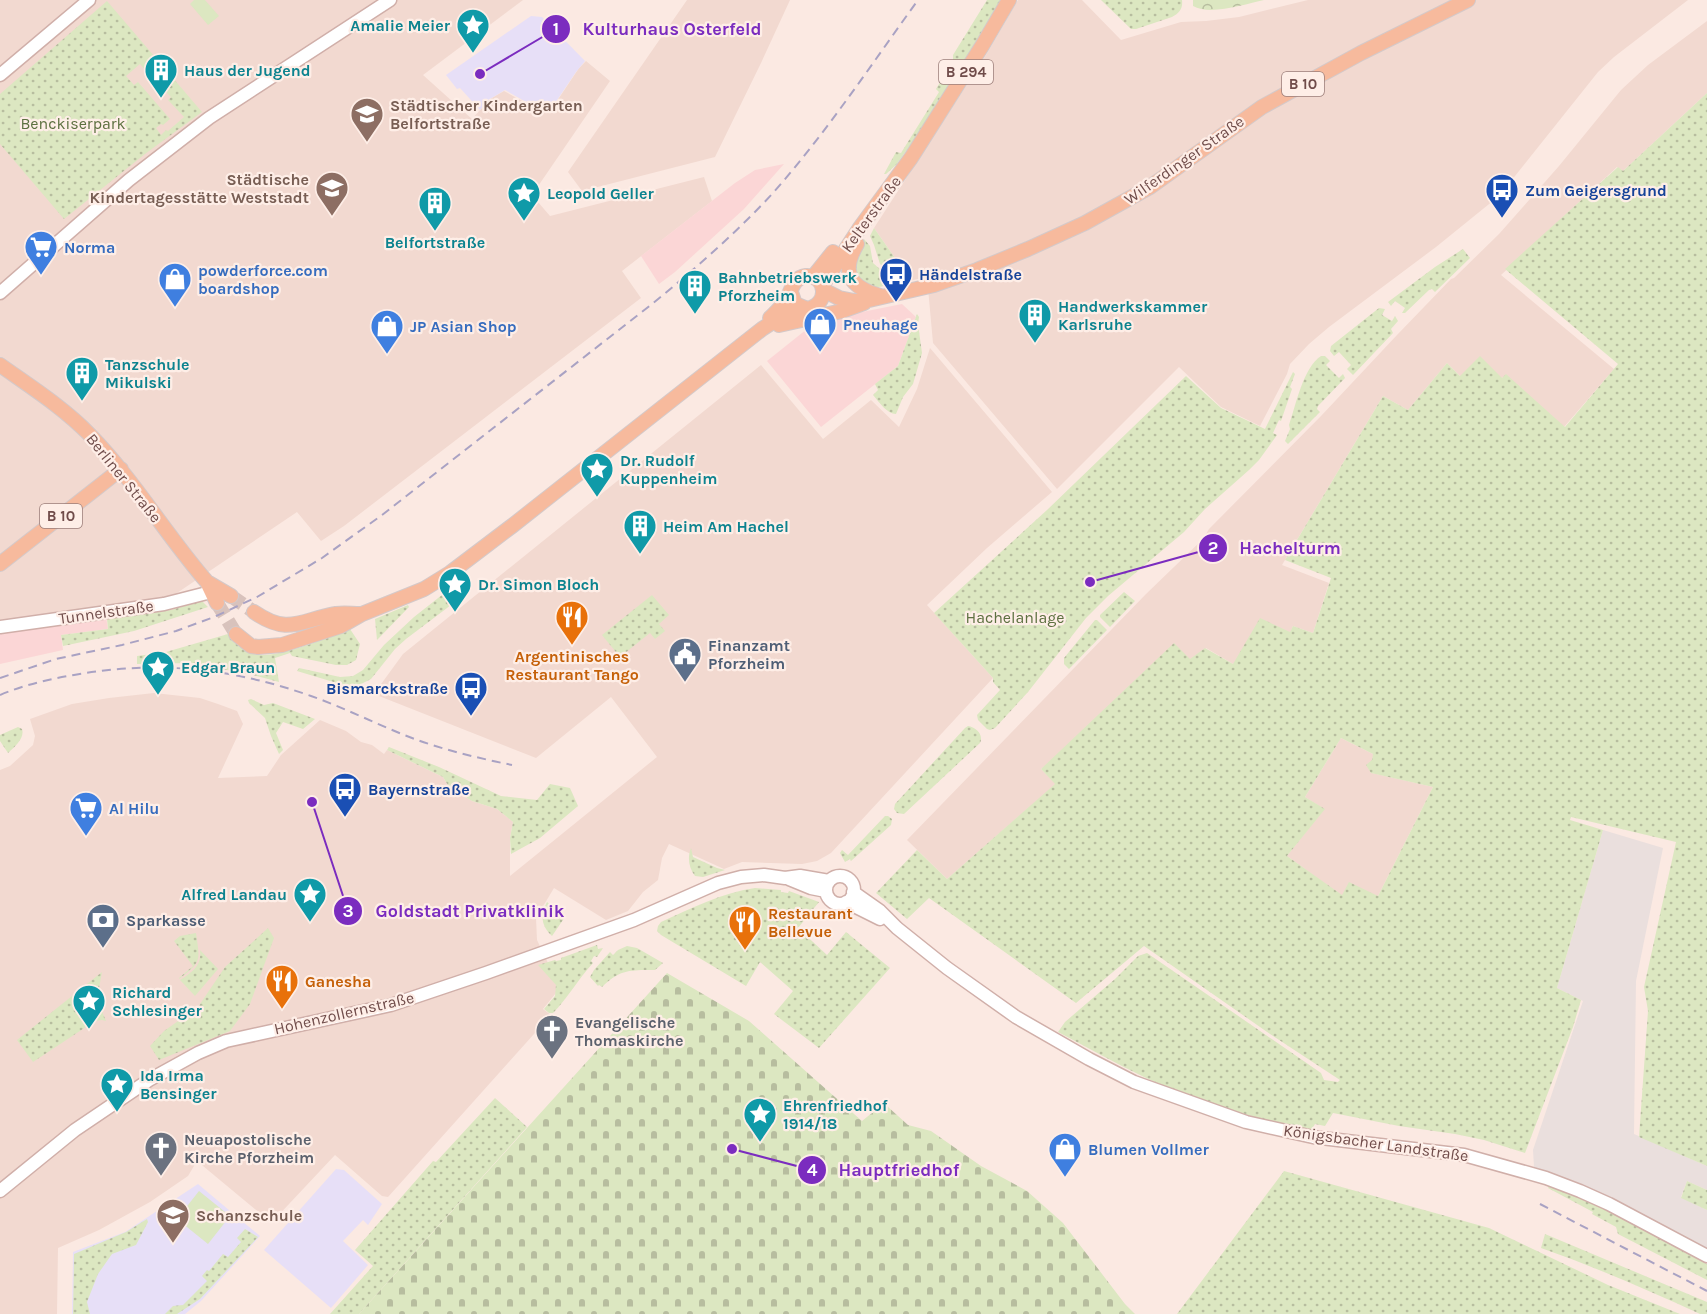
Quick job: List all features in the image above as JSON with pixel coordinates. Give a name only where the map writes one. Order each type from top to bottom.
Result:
[{"type":"main road","points":[[0,75],[89,0]]},
{"type":"main road","points":[[0,293],[129,180],[209,118],[390,0]]},
{"type":"main road","name":"Kelterstraße","points":[[820,284],[898,177],[1009,0]]},
{"type":"main road","name":"Wilferdinger Straße","points":[[812,309],[918,290],[977,270],[1028,249],[1150,188],[1268,103],[1468,0]]},
{"type":"main road","name":"Kelterstraße","points":[[820,284],[826,263],[853,224],[920,142]]},
{"type":"main road","points":[[875,298],[854,283],[849,271],[850,260],[898,177]]},
{"type":"main road","points":[[804,277],[820,284],[822,300],[812,309],[793,300],[791,292],[797,280],[804,277]]},
{"type":"main road","name":"Wilferdinger Straße","points":[[820,284],[838,298],[854,301]]},
{"type":"main road","name":"B 10","points":[[762,329],[791,292]]},
{"type":"main road","name":"B 10","points":[[236,634],[251,646],[272,647],[341,626],[362,614],[424,589],[450,573],[762,329],[782,316],[812,309],[842,311],[875,298]]},
{"type":"main road","name":"B 10","points":[[762,329],[812,309]]},
{"type":"main road","name":"Berliner Straße","points":[[0,365],[90,435],[121,470],[215,593]]},
{"type":"main road","name":"B 10","points":[[0,564],[121,470]]},
{"type":"main road","name":"Tunnelstraße","points":[[0,627],[164,604],[215,593]]},
{"type":"main road","name":"B 10","points":[[254,612],[274,624],[283,626],[337,614],[362,614]]},
{"type":"main road","name":"Hohenzollernstraße","points":[[0,1191],[75,1130],[129,1093],[190,1058],[226,1041],[391,1005],[634,920],[718,883],[750,876],[785,878],[800,876],[828,886]]},
{"type":"main road","points":[[836,876],[844,877],[852,884],[849,897],[840,903],[831,900],[828,886],[836,876]]},
{"type":"main road","name":"Königsbacher Landstraße","points":[[849,897],[880,911],[897,928],[947,968],[1016,1017],[1134,1082],[1215,1112],[1276,1129],[1313,1137],[1464,1155],[1546,1178],[1609,1204],[1707,1256]]},
{"type":"shaded area","points":[[0,0],[523,0],[423,75],[472,119],[490,99],[504,91],[542,112],[545,107],[551,110],[586,61],[610,81],[532,195],[550,216],[704,177],[712,201],[622,271],[641,298],[344,526],[321,541],[297,512],[174,595],[86,610],[0,620]]},
{"type":"shaded area","points":[[687,0],[790,0],[715,157],[582,191],[568,172]]},
{"type":"shaded area","points":[[1018,0],[1082,0],[1121,40],[1181,22],[1239,17],[1308,0],[1688,0],[1598,72],[1499,196],[1309,344],[1290,364],[1260,426],[1221,407],[1179,367],[1057,489],[933,343],[927,277],[904,282],[900,265],[874,228],[986,55]]},
{"type":"shaded area","points":[[531,16],[542,17],[585,61],[551,109],[545,106],[542,111],[505,90],[490,99],[480,110],[460,88],[457,89],[446,75]]},
{"type":"shaded area","points":[[1707,21],[1707,93],[1623,171],[1617,167],[1501,275],[1614,369],[1564,427],[1506,375],[1502,378],[1460,376],[1447,363],[1408,410],[1383,396],[1282,565],[1329,583],[1313,633],[1293,626],[1290,633],[1233,664],[1206,648],[1041,769],[1056,784],[947,879],[907,840],[1146,594],[1203,539],[1209,529],[1321,416],[1451,279],[1499,234],[1559,166],[1621,90],[1648,65]]},
{"type":"shaded area","points":[[784,164],[744,209],[659,284],[641,256],[755,170]]},
{"type":"shaded area","points":[[902,304],[916,317],[898,366],[821,427],[767,361],[817,321]]},
{"type":"shaded area","points":[[930,348],[1052,492],[987,548],[927,605],[993,678],[831,853],[817,861],[802,864],[742,862],[724,869],[669,844],[662,858],[658,880],[643,892],[628,911],[606,920],[554,888],[536,918],[537,940],[560,988],[543,1009],[551,1015],[388,1197],[382,1196],[335,1155],[274,1220],[268,1220],[197,1161],[188,1176],[150,1202],[99,1230],[58,1248],[57,1314],[0,1314],[0,770],[10,766],[33,745],[35,736],[30,719],[72,704],[109,698],[154,693],[200,698],[237,711],[243,724],[218,778],[267,776],[281,755],[320,720],[346,731],[384,754],[387,750],[443,777],[449,787],[472,801],[497,809],[513,822],[510,838],[510,876],[657,757],[611,697],[536,758],[379,696],[376,691],[403,654],[761,365],[823,439],[871,400],[899,427],[917,389]]},
{"type":"shaded area","points":[[106,617],[108,629],[61,635],[63,650],[0,664],[0,633]]},
{"type":"shaded area","points":[[1341,738],[1373,754],[1372,773],[1433,787],[1378,896],[1342,896],[1287,856],[1324,809],[1305,797]]},
{"type":"shaded area","points":[[1603,830],[1663,848],[1636,981],[1634,1134],[1707,1166],[1707,1190],[1687,1181],[1681,1197],[1707,1210],[1707,1250],[1618,1203],[1534,1167],[1533,1150],[1583,1001],[1557,988]]},
{"type":"shaded area","points":[[336,1169],[344,1170],[382,1204],[368,1225],[363,1220],[343,1241],[368,1265],[331,1308],[264,1250]]},
{"type":"shaded area","name":"Schanzschule","points":[[198,1184],[260,1236],[201,1301],[185,1314],[72,1314],[73,1252],[125,1232]]},
{"type":"green space","points":[[194,0],[205,0],[219,16],[208,25],[190,4]]},
{"type":"green space","points":[[987,0],[1002,0],[927,122],[896,165],[884,174],[896,152],[901,153],[939,92],[936,89],[953,61],[953,55]]},
{"type":"green space","points":[[1101,0],[1182,0],[1182,3],[1180,10],[1172,17],[1131,29]]},
{"type":"green space","points":[[1193,0],[1264,0],[1209,10],[1193,6]]},
{"type":"green space","name":"Benckiserpark","points":[[107,1],[202,112],[64,219],[0,144],[0,94]],"holes":[[[140,64],[153,79],[151,81],[161,92],[164,90],[171,97],[168,100],[184,117],[161,135],[156,128],[170,119],[138,82],[134,85],[126,76]]]},
{"type":"green space","points":[[1707,93],[1707,1166],[1639,1137],[1648,1011],[1644,987],[1676,842],[1571,817],[1570,820],[1603,830],[1557,988],[1581,1000],[1525,1153],[1484,1140],[1333,1113],[1325,1126],[1315,1124],[1311,1131],[1268,1121],[1164,1086],[1058,1032],[1065,1022],[1138,956],[1147,953],[1321,1073],[1324,1080],[1338,1082],[1340,1080],[1144,946],[1076,1003],[929,898],[907,919],[876,893],[917,850],[947,879],[1055,784],[1041,769],[1174,643],[1190,659],[1205,648],[1233,664],[1260,618],[1290,632],[1293,626],[1313,633],[1331,578],[1285,560],[1383,396],[1408,410],[1447,363],[1460,376],[1480,356],[1502,378],[1506,374],[1565,427],[1618,364],[1505,269],[1618,167],[1623,171]],"holes":[[[1341,738],[1373,754],[1372,760],[1366,765],[1371,773],[1433,787],[1378,896],[1349,882],[1342,895],[1287,856],[1325,809],[1305,797]]]},
{"type":"green space","points":[[874,228],[900,265],[904,282],[900,282],[880,264],[870,236]]},
{"type":"green space","points":[[864,239],[870,246],[873,263],[897,284],[866,289],[854,275],[857,251]]},
{"type":"green space","points":[[1463,249],[1470,258],[1435,292],[1432,289],[1429,290],[1405,313],[1402,313],[1405,308],[1395,301],[1391,306],[1388,302],[1435,267]]},
{"type":"green space","points":[[1379,308],[1385,309],[1382,315],[1392,321],[1395,316],[1398,321],[1391,329],[1393,333],[1353,375],[1347,369],[1351,365],[1339,352],[1334,356],[1330,351],[1331,346]]},
{"type":"green space","points":[[917,314],[922,353],[913,384],[903,397],[896,414],[889,412],[873,395],[878,390],[875,384],[898,366]]},
{"type":"green space","points":[[1321,356],[1325,356],[1330,361],[1326,365],[1339,378],[1343,374],[1345,378],[1318,406],[1317,409],[1320,412],[1288,444],[1285,441],[1301,388],[1309,369]]},
{"type":"green space","name":"Hachelanlage","points":[[1293,372],[1295,374],[1290,387],[1292,389],[1281,421],[1279,420],[1273,433],[1277,435],[1259,460],[1205,509],[1184,532],[1108,596],[1086,618],[1028,692],[995,728],[987,729],[978,720],[977,715],[1000,690],[993,682],[993,678],[934,613],[1047,510],[1186,376],[1221,408],[1265,429]]},
{"type":"green space","points":[[447,591],[455,602],[395,649],[371,679],[351,686],[297,671],[299,668],[340,677],[353,676],[363,670],[384,645],[414,617]]},
{"type":"green space","points":[[1124,592],[1135,601],[1110,627],[1100,615]]},
{"type":"green space","points":[[652,595],[669,615],[659,624],[665,631],[655,639],[650,633],[620,657],[602,635]]},
{"type":"green space","points":[[202,601],[208,607],[134,631],[63,646],[61,635],[108,629],[107,619],[171,610]]},
{"type":"green space","points":[[408,605],[409,607],[377,640],[375,619]]},
{"type":"green space","points":[[1095,620],[1107,630],[1069,669],[1064,664],[1064,658]]},
{"type":"green space","points":[[350,629],[360,644],[356,660],[347,665],[336,665],[292,656],[290,653],[275,658],[279,682],[191,663],[137,664],[137,656],[166,652],[228,634],[246,651],[263,655],[302,647]]},
{"type":"green space","points":[[251,699],[264,705],[273,703],[315,719],[303,729],[283,722],[276,733],[283,750],[279,754],[265,718],[249,703],[248,700]]},
{"type":"green space","points":[[968,726],[978,732],[981,737],[980,743],[904,814],[897,813],[894,809],[895,804]]},
{"type":"green space","points":[[18,727],[23,732],[21,739],[8,753],[0,741],[0,735]]},
{"type":"green space","points":[[389,747],[501,796],[537,800],[550,784],[570,788],[578,806],[540,838],[511,854],[510,838],[513,822],[497,809],[472,801],[449,787],[443,777],[387,750]]},
{"type":"green space","points":[[885,816],[892,819],[891,825],[851,861],[850,859],[845,862],[840,853],[842,850],[848,855]]},
{"type":"green space","points":[[691,848],[693,857],[725,870],[703,877],[695,876],[689,863]]},
{"type":"green space","points":[[755,888],[781,890],[781,892],[788,893],[789,891],[819,902],[798,928],[827,955],[846,932],[890,968],[819,1048],[774,1014],[793,991],[760,962],[746,986],[657,931],[661,922],[695,906],[730,893]]},
{"type":"green space","points":[[547,902],[565,917],[552,936],[543,920],[543,911]]},
{"type":"green space","points":[[268,928],[274,938],[250,1004],[230,1031],[159,1060],[150,1046],[164,1031],[198,1007],[225,967]]},
{"type":"green space","points":[[196,933],[198,960],[192,969],[179,979],[193,966],[174,941],[180,936]]},
{"type":"green space","points":[[597,945],[598,949],[603,948],[597,957],[594,956],[591,961],[593,963],[553,1013],[549,1013],[544,1009],[555,996],[556,985],[538,965],[561,960],[561,958]]},
{"type":"green space","points":[[627,946],[637,948],[663,963],[655,970],[620,974],[602,987],[598,986],[590,977],[594,970],[610,952],[613,955]]},
{"type":"green space","points":[[200,950],[218,969],[195,996],[180,980],[198,964]]},
{"type":"green space","points":[[102,972],[97,999],[106,1021],[95,1021],[33,1062],[17,1040]]},
{"type":"green space","points":[[667,973],[749,1021],[862,1121],[883,1104],[908,1125],[931,1131],[981,1166],[1027,1191],[1063,1223],[1135,1314],[359,1314]]},
{"type":"green space","points":[[495,1098],[527,1127],[359,1314],[330,1314],[373,1266],[355,1250],[433,1161],[436,1162]]},
{"type":"green space","points":[[1284,1171],[1489,1228],[1608,1285],[1680,1314],[1177,1314]]},
{"type":"green space","points":[[1687,1181],[1707,1190],[1707,1210],[1681,1198]]},
{"type":"green space","points":[[1549,1186],[1600,1206],[1707,1264],[1707,1280],[1618,1234],[1616,1227],[1548,1188]]},
{"type":"green space","points":[[199,1191],[230,1216],[208,1244],[177,1219]]},
{"type":"green space","points":[[147,1219],[148,1222],[136,1245],[112,1254],[98,1274],[87,1302],[90,1314],[73,1314],[74,1254],[126,1232]]},
{"type":"green space","points":[[245,1229],[258,1237],[200,1299],[177,1314],[165,1314],[173,1306],[183,1305],[207,1281],[202,1276],[223,1254],[228,1257],[241,1242],[237,1238]]},
{"type":"green space","points":[[1545,1234],[1707,1302],[1707,1314],[1700,1314],[1621,1279],[1541,1248]]},
{"type":"tunnel","points":[[231,596],[254,612]]},
{"type":"tunnel","points":[[217,603],[236,634]]},
{"type":"railway","points":[[0,678],[56,659],[176,631],[214,617],[257,597],[322,558],[382,515],[652,304],[730,236],[773,193],[811,147],[918,0]]},
{"type":"railway","points":[[0,695],[46,680],[105,670],[194,669],[282,686],[436,746],[512,765]]},
{"type":"railway","points":[[1540,1204],[1707,1291]]},
{"type":"place","name":"Amalie Meier","points":[[473,54]]},
{"type":"place","name":"Kulturhaus Osterfeld","points":[[480,74]]},
{"type":"place","name":"Haus der Jugend","points":[[161,99]]},
{"type":"place","name":"Städtischer Kindergarten Belfortstraße","points":[[367,143]]},
{"type":"place","name":"Städtische Kindertagesstätte Weststadt","points":[[332,217]]},
{"type":"place","name":"Zum Geigersgrund","points":[[1502,219]]},
{"type":"place","name":"Leopold Geller","points":[[524,222]]},
{"type":"place","name":"Belfortstraße","points":[[435,232]]},
{"type":"place","name":"Norma","points":[[41,276]]},
{"type":"place","name":"Händelstraße","points":[[896,303]]},
{"type":"place","name":"powderforce.com boardshop","points":[[175,308]]},
{"type":"place","name":"Bahnbetriebswerk Pforzheim","points":[[695,315]]},
{"type":"place","name":"Handwerkskammer Karlsruhe","points":[[1035,344]]},
{"type":"place","name":"Pneuhage","points":[[820,353]]},
{"type":"place","name":"JP Asian Shop","points":[[387,355]]},
{"type":"place","name":"Tanzschule Mikulski","points":[[82,402]]},
{"type":"place","name":"Dr. Rudolf Kuppenheim","points":[[597,498]]},
{"type":"place","name":"Heim Am Hachel","points":[[640,555]]},
{"type":"place","name":"Hachelturm","points":[[1090,582]]},
{"type":"place","name":"Dr. Simon Bloch","points":[[455,613]]},
{"type":"place","name":"Argentinisches Restaurant Tango","points":[[572,646]]},
{"type":"place","name":"Finanzamt Pforzheim","points":[[685,683]]},
{"type":"place","name":"Edgar Braun","points":[[158,696]]},
{"type":"place","name":"Bismarckstraße","points":[[471,717]]},
{"type":"place","name":"Goldstadt Privatklinik","points":[[312,802]]},
{"type":"place","name":"Bayernstraße","points":[[345,818]]},
{"type":"place","name":"Al Hilu","points":[[86,837]]},
{"type":"place","name":"Alfred Landau","points":[[310,923]]},
{"type":"place","name":"Sparkasse","points":[[103,949]]},
{"type":"place","name":"Restaurant Bellevue","points":[[745,951]]},
{"type":"place","name":"Ganesha","points":[[282,1010]]},
{"type":"place","name":"Richard Schlesinger","points":[[89,1030]]},
{"type":"place","name":"Evangelische Thomaskirche","points":[[552,1060]]},
{"type":"place","name":"Ida Irma Bensinger","points":[[117,1113]]},
{"type":"place","name":"Ehrenfriedhof 1914/18","points":[[760,1143]]},
{"type":"place","name":"Hauptfriedhof","points":[[732,1149]]},
{"type":"place","name":"Neuapostolische Kirche Pforzheim","points":[[161,1177]]},
{"type":"place","name":"Blumen Vollmer","points":[[1065,1178]]},
{"type":"place","name":"Schanzschule","points":[[173,1244]]}]
